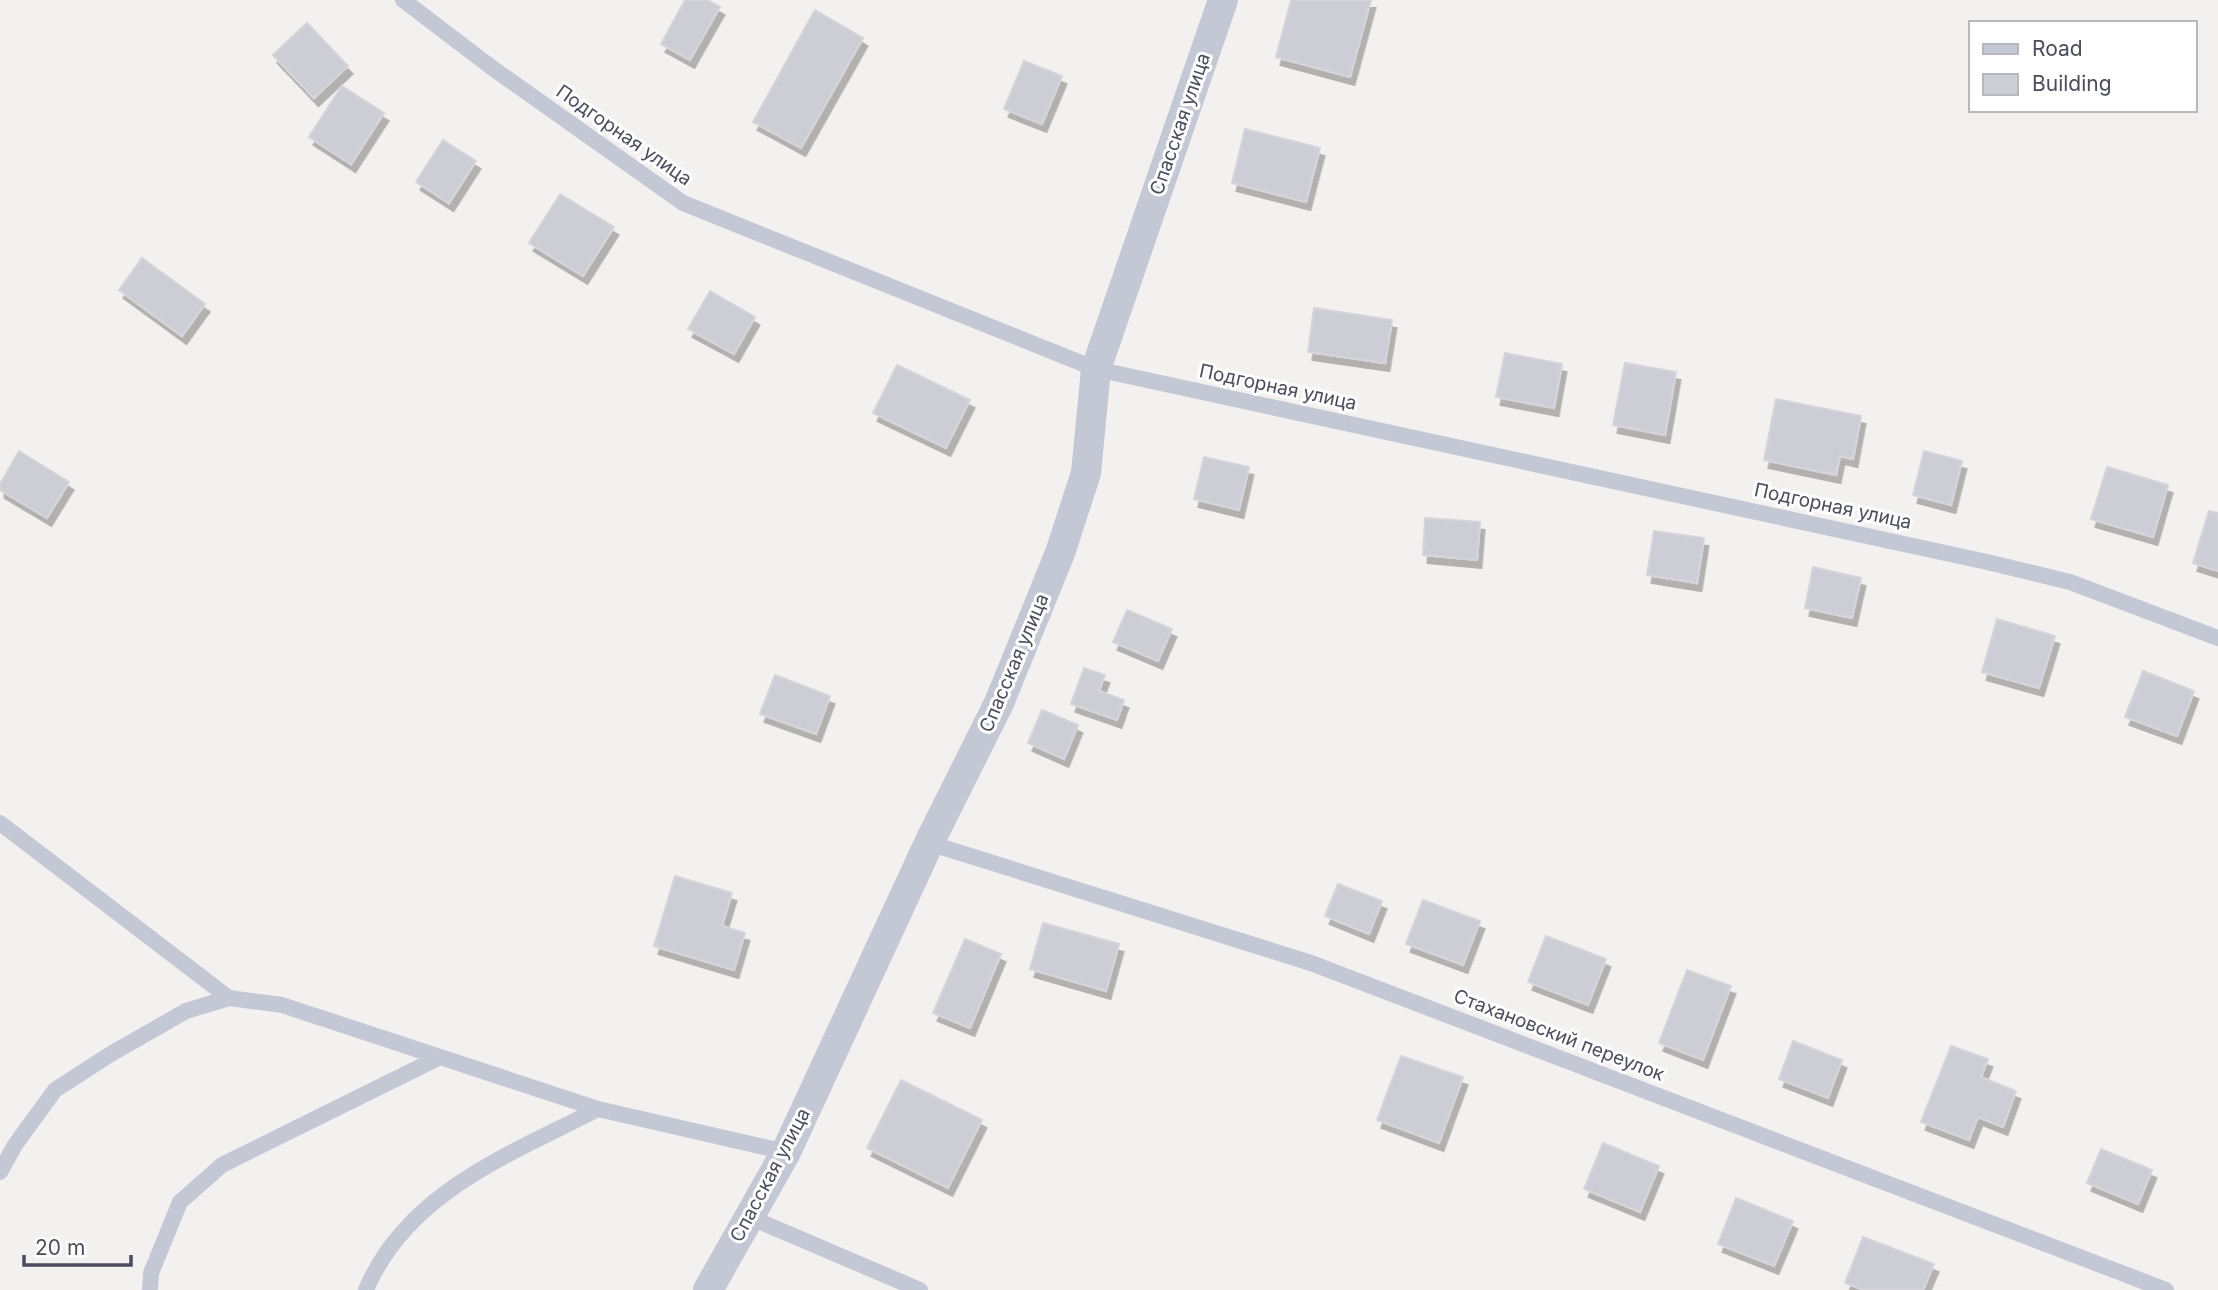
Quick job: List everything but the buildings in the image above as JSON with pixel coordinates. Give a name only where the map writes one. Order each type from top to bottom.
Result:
[{"type":"street","name":"Спасская улица","points":[[708,1290],[786,1152],[929,843],[999,703],[1060,553],[1086,473],[1096,369],[1223,0]]},
{"type":"lane","name":"Подгорная улица","points":[[403,0],[491,67],[683,202],[1096,369],[1987,562],[2070,582],[2218,638]]},
{"type":"lane","points":[[0,823],[229,998]]},
{"type":"lane","name":"Стахановский переулок","points":[[929,843],[1311,963],[2166,1290]]},
{"type":"lane","points":[[0,1172],[55,1090],[186,1011],[229,998],[282,1005],[598,1110],[786,1152]]},
{"type":"lane","points":[[150,1290],[151,1273],[180,1202],[222,1165],[438,1058]]},
{"type":"lane","points":[[366,1290],[390,1246],[427,1205],[490,1165],[598,1110]]},
{"type":"lane","points":[[749,1217],[920,1290]]}]
